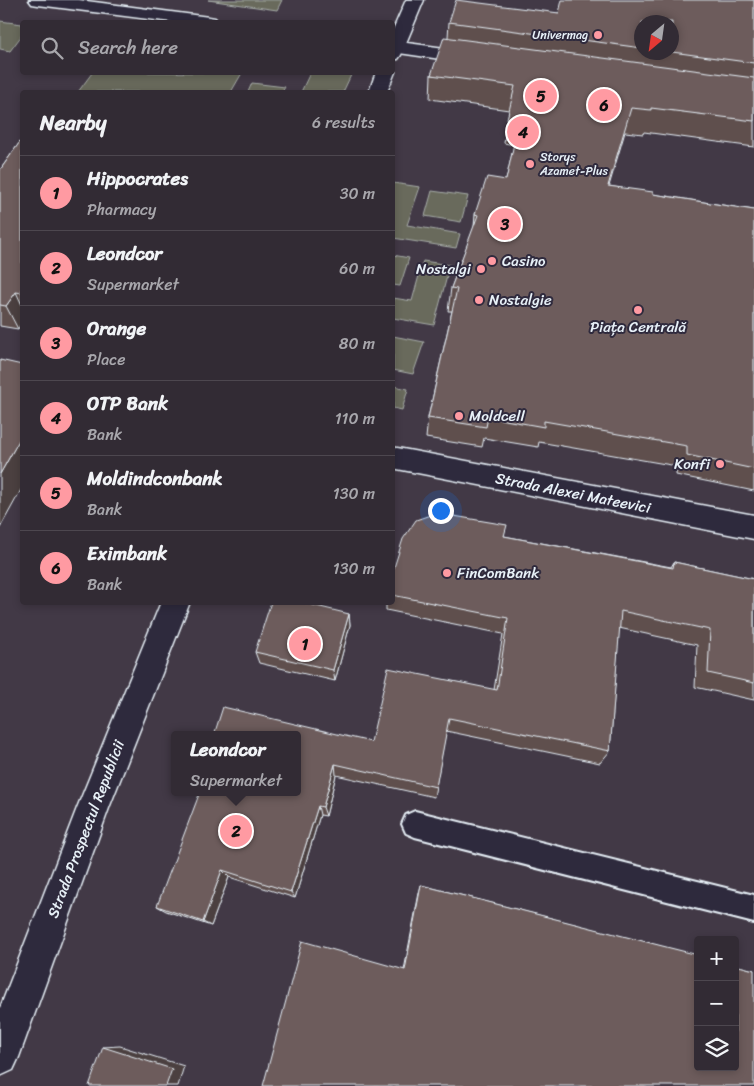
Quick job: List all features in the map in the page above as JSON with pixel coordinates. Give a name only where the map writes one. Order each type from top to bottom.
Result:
[{"type":"street","points":[[38,0],[193,20]]},
{"type":"street","points":[[395,48],[415,0]]},
{"type":"street","points":[[395,50],[493,60]]},
{"type":"street","points":[[379,90],[385,75]]},
{"type":"street","name":"Strada Alexei Mateevici","points":[[395,458],[754,527]]},
{"type":"street","name":"Strada Prospectul Republicii","points":[[0,1057],[93,808],[175,605]]},
{"type":"lane","points":[[415,824],[754,909]]},
{"type":"green space","points":[[208,0],[282,0],[277,10]]},
{"type":"green space","points":[[0,21],[20,24],[20,38],[10,51],[0,49]]},
{"type":"green space","points":[[91,75],[241,75],[232,90],[79,90]]},
{"type":"green space","points":[[309,75],[351,75],[344,90],[302,90]]},
{"type":"green space","points":[[252,83],[285,87],[283,90],[249,90]]},
{"type":"green space","points":[[395,183],[420,187],[407,225],[460,234],[456,248],[395,238]]},
{"type":"green space","points":[[432,191],[468,196],[461,222],[425,216]]},
{"type":"green space","points":[[395,255],[409,258],[400,286],[395,285]]},
{"type":"green space","points":[[423,261],[450,265],[434,325],[395,318],[395,298],[412,301]]},
{"type":"green space","points":[[395,336],[424,342],[413,374],[395,370]]},
{"type":"green space","points":[[395,386],[408,389],[402,410],[395,408]]},
{"type":"building","points":[[456,0],[559,13],[562,0],[754,0],[754,63],[679,53],[679,15],[634,15],[634,47],[449,22]]},
{"type":"building","name":"Piața Centrală","points":[[444,37],[754,78],[754,121],[651,108],[651,110],[631,108],[608,186],[754,210],[754,469],[687,455],[687,446],[544,421],[544,427],[488,417],[486,427],[428,418],[457,289],[451,288],[478,215],[475,214],[487,177],[506,180],[519,121],[507,119],[515,86],[431,75]]},
{"type":"building","points":[[20,142],[20,293],[16,292],[6,306],[0,305],[0,170]]},
{"type":"building","points":[[0,360],[20,365],[20,439],[0,474]]},
{"type":"building","points":[[436,513],[507,525],[504,536],[673,568],[674,562],[754,579],[754,683],[708,673],[710,630],[621,611],[610,751],[449,718],[436,787],[335,764],[323,807],[318,806],[291,892],[222,870],[203,922],[157,906],[198,796],[301,796],[301,731],[215,731],[223,707],[371,742],[388,668],[497,690],[508,618],[395,596],[395,564],[403,539],[416,520]]},
{"type":"building","points":[[270,605],[312,605],[349,614],[333,670],[255,652]]},
{"type":"building","points":[[421,885],[694,954],[694,1071],[739,1071],[739,966],[754,970],[754,1086],[263,1086],[302,941],[405,970]]},
{"type":"building","points":[[103,1047],[172,1069],[166,1086],[89,1086]]},
{"type":"place","name":"Univermag","points":[[598,35]]},
{"type":"place","name":"Moldindconbank","points":[[541,96]]},
{"type":"place","name":"Eximbank","points":[[604,105]]},
{"type":"place","name":"OTP Bank","points":[[523,132]]},
{"type":"place","name":"Storys Azamet-Plus","points":[[530,164]]},
{"type":"place","name":"Orange","points":[[505,224]]},
{"type":"place","name":"Casino","points":[[492,261]]},
{"type":"place","name":"Nostalgi","points":[[481,269]]},
{"type":"place","name":"Nostalgie","points":[[479,300]]},
{"type":"place","name":"Piața Centrală","points":[[638,310]]},
{"type":"place","name":"Moldcell","points":[[459,416]]},
{"type":"place","name":"Konfi","points":[[720,464]]},
{"type":"place","name":"FinComBank","points":[[447,573]]},
{"type":"place","name":"Hippocrates","points":[[305,644]]},
{"type":"place","name":"Leondcor","points":[[236,831]]}]
